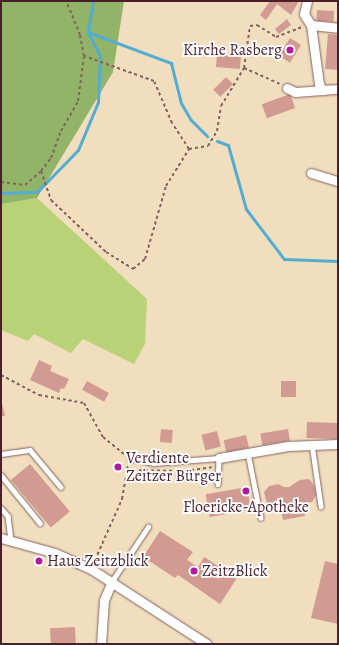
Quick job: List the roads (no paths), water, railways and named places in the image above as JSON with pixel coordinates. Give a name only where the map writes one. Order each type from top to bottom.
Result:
[{"type":"street","points":[[307,1],[304,14],[311,25],[315,73],[322,90]]},
{"type":"street","points":[[311,25],[338,28]]},
{"type":"street","points":[[287,88],[294,92],[338,89]]},
{"type":"street","points":[[311,173],[338,181]]},
{"type":"street","points":[[219,458],[312,444],[338,444]]},
{"type":"street","points":[[1,538],[55,552],[91,569],[112,581],[206,644]]},
{"type":"street","points":[[101,644],[104,600],[112,581]]},
{"type":"lane","points":[[312,444],[321,506]]},
{"type":"lane","points":[[1,454],[30,450],[61,487]]},
{"type":"lane","points":[[248,453],[261,518]]},
{"type":"lane","points":[[130,458],[154,463],[219,458],[218,484]]},
{"type":"lane","points":[[1,475],[40,523]]},
{"type":"lane","points":[[1,508],[8,516],[11,540]]},
{"type":"lane","points":[[112,581],[148,527]]},
{"type":"waterway","points":[[88,32],[93,1]]},
{"type":"waterway","points":[[88,32],[171,63],[181,103],[191,120],[207,136]]},
{"type":"waterway","points":[[1,193],[37,192],[78,150],[98,102],[100,56],[88,32]]},
{"type":"waterway","points":[[217,141],[228,145],[246,209],[284,259],[338,261]]},
{"type":"place","name":"Kirche Rasberg","points":[[290,50]]},
{"type":"place","name":"Verdiente Zeitzer Bürger","points":[[118,467]]},
{"type":"place","name":"Floericke-Apotheke","points":[[246,491]]},
{"type":"place","name":"Haus Zeitzblick","points":[[39,561]]},
{"type":"place","name":"ZeitzBlick","points":[[194,571]]}]
